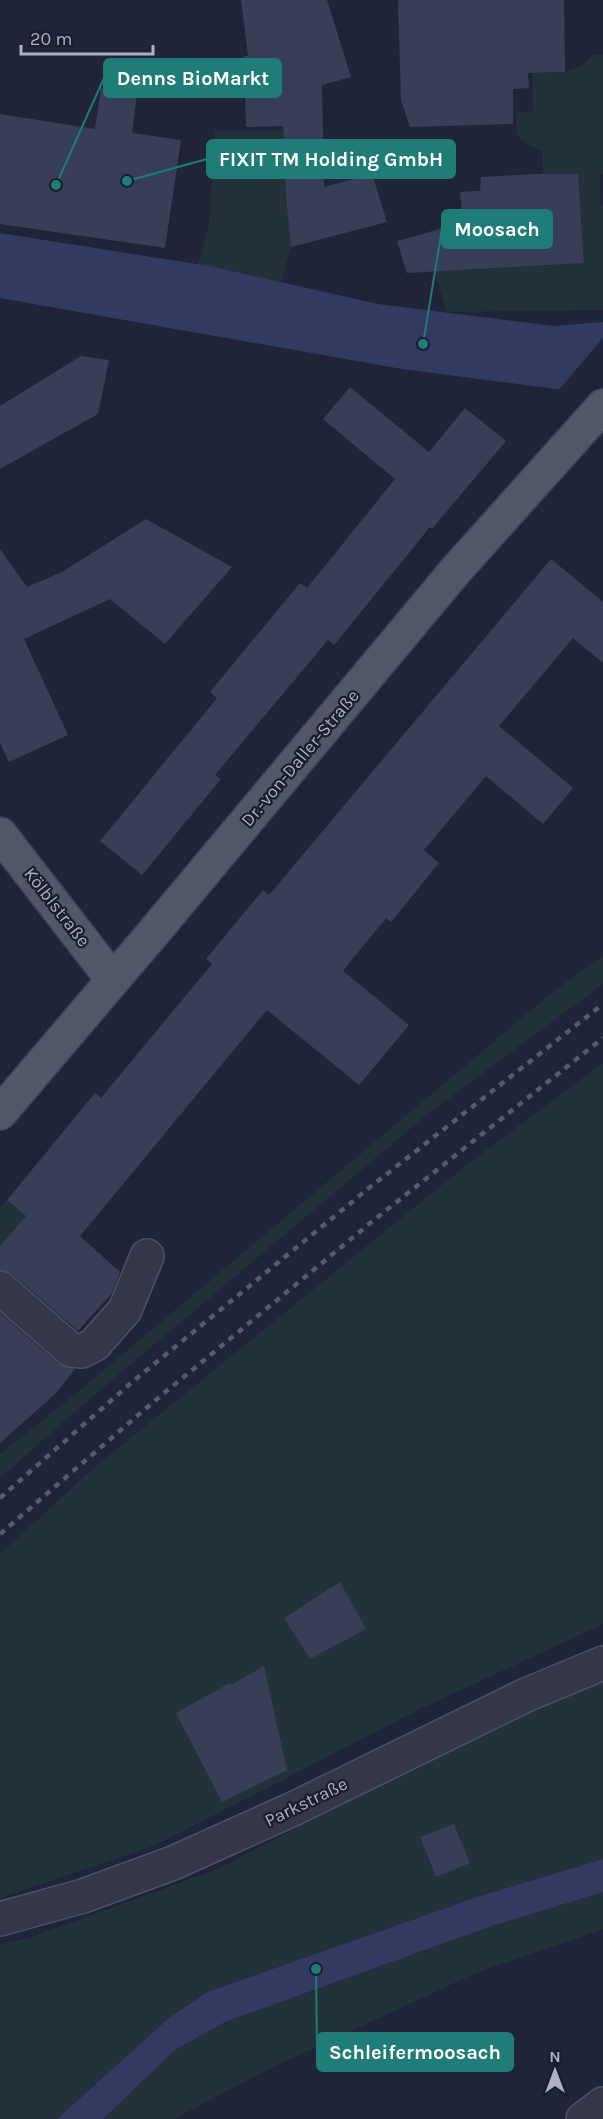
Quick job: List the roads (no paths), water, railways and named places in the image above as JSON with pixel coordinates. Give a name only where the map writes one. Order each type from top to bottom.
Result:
[{"type":"main road","name":"Dr.-von-Daller-Straße","points":[[0,1113],[456,570],[600,409]]},
{"type":"main road","name":"Kölblstraße","points":[[0,834],[113,980]]},
{"type":"street","points":[[0,1287],[71,1350],[82,1351],[94,1345],[125,1310],[147,1256]]},
{"type":"street","name":"Parkstraße","points":[[0,1919],[83,1896],[173,1863],[293,1809],[526,1695],[603,1664]]},
{"type":"street","points":[[583,2119],[603,2104]]},
{"type":"water","points":[[0,233],[209,266],[378,304],[553,326],[603,322],[603,395],[402,369],[0,298]]},
{"type":"water","points":[[603,1859],[603,1892],[489,1927],[225,2022],[175,2050],[103,2119],[57,2119],[170,2017],[207,1992],[480,1896]]},
{"type":"railway","points":[[0,1498],[131,1383],[369,1188],[603,1004]]},
{"type":"railway","points":[[0,1534],[151,1404],[374,1220],[603,1038]]},
{"type":"place","name":"FIXIT TM Holding GmbH","points":[[127,181]]},
{"type":"place","name":"Denns BioMarkt","points":[[56,185]]},
{"type":"place","name":"Moosach","points":[[423,344]]},
{"type":"place","name":"Schleifermoosach","points":[[316,1969]]}]
